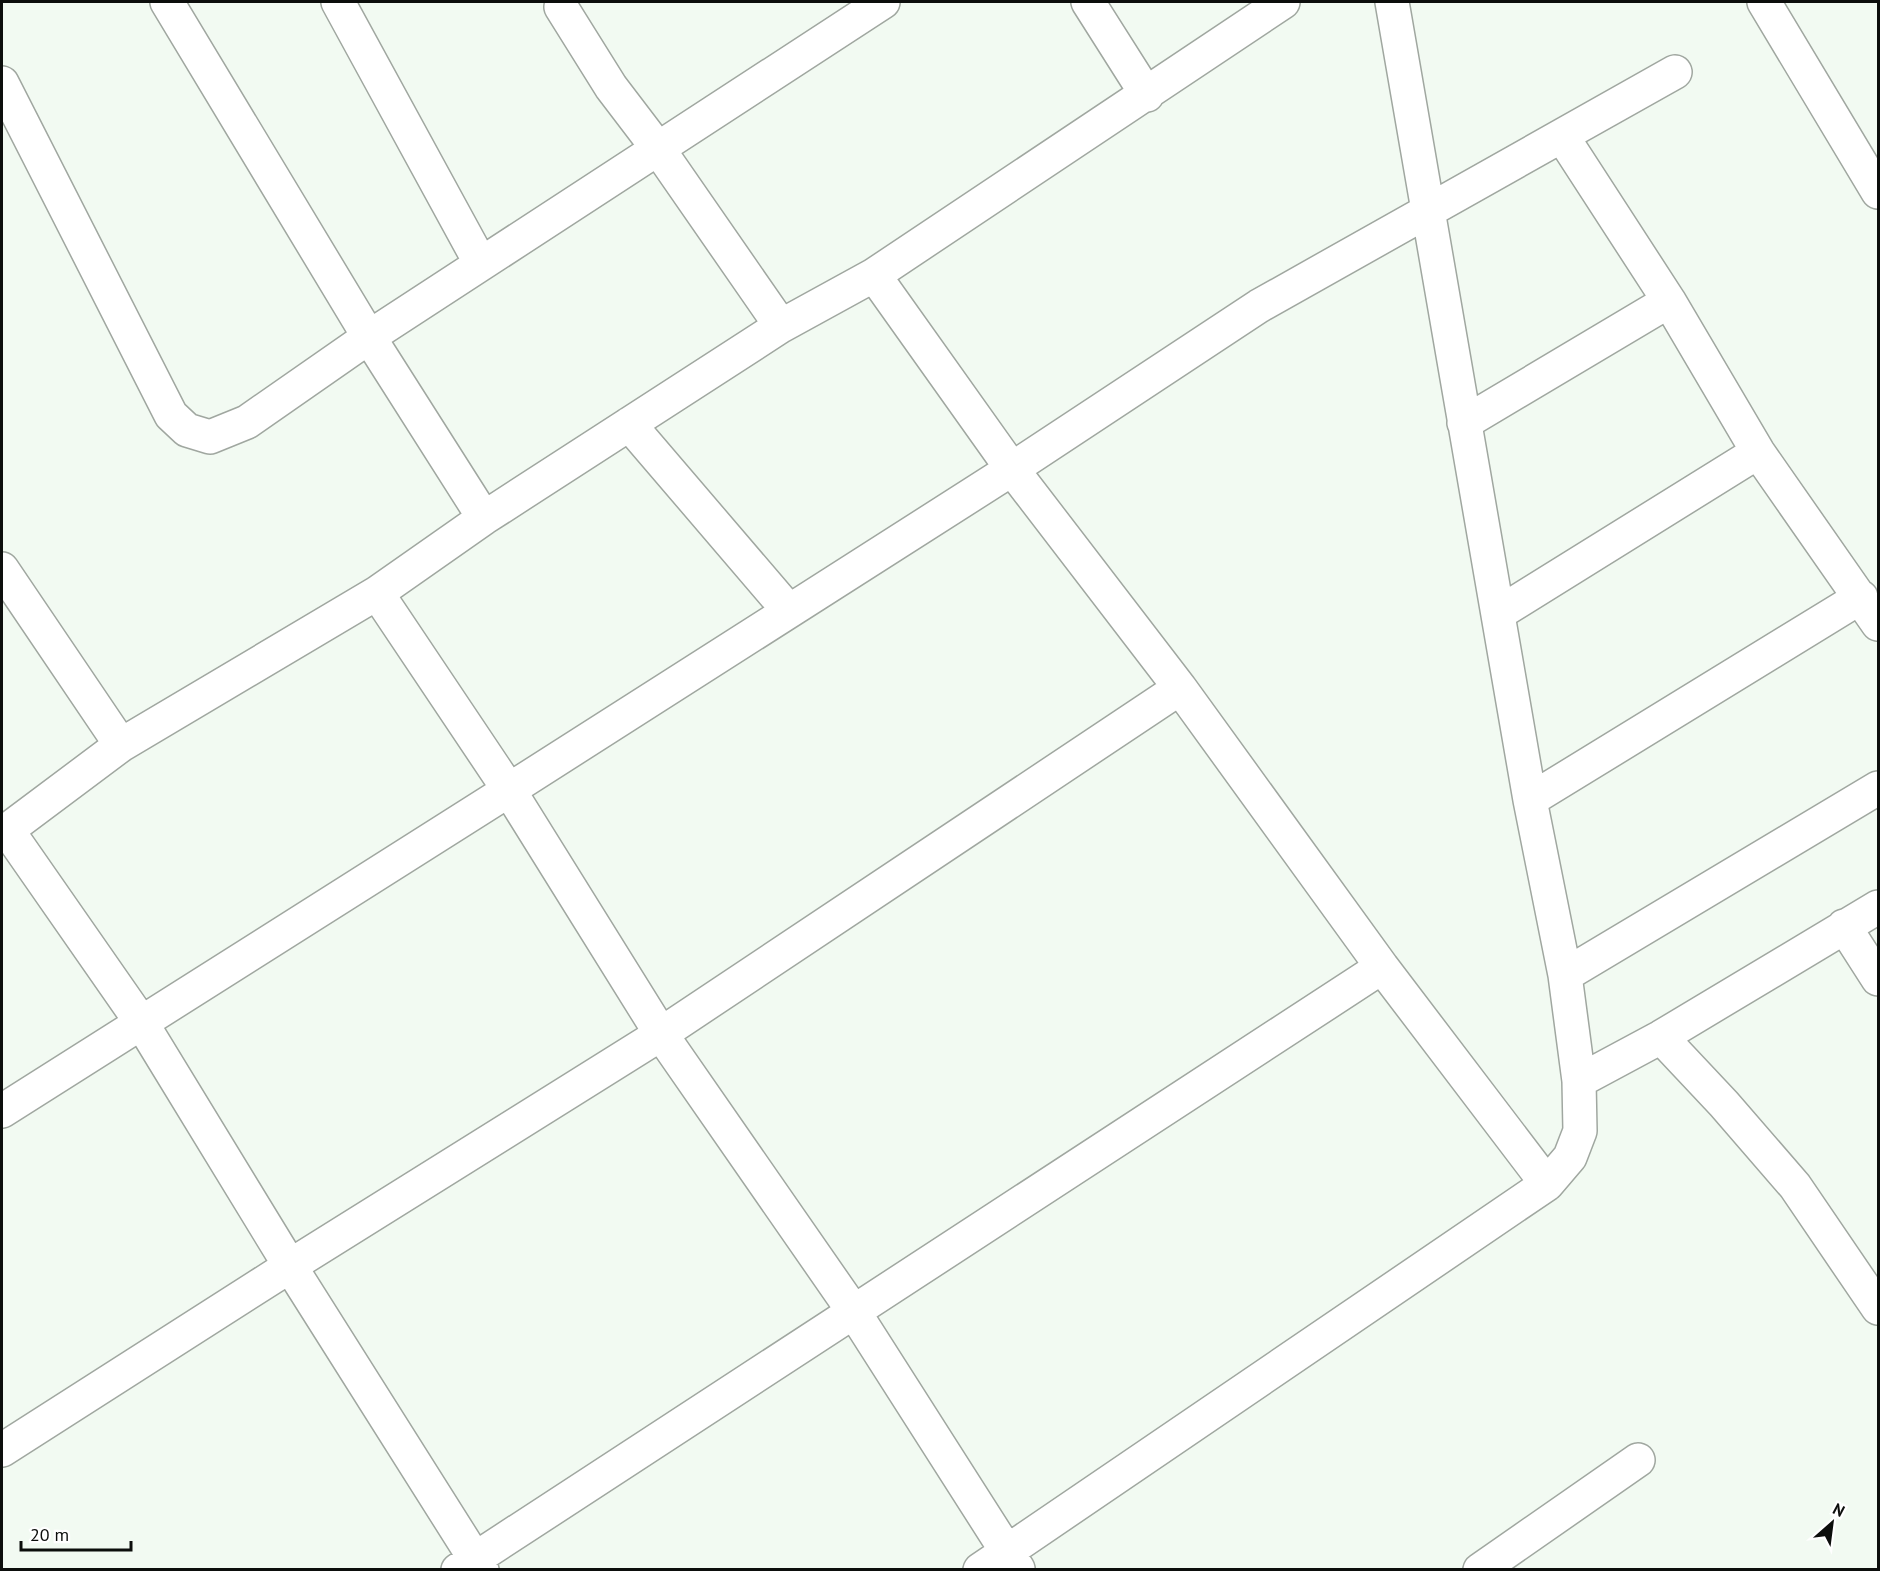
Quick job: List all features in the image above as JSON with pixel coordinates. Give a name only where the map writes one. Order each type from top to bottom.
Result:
[{"type":"street","points":[[167,2],[369,337],[484,518]]},
{"type":"street","points":[[338,2],[481,264]]},
{"type":"street","points":[[2,83],[171,415],[187,430],[210,437],[247,422],[369,337],[883,2]]},
{"type":"street","points":[[1088,2],[1147,94]]},
{"type":"street","points":[[1283,2],[874,275],[781,326],[484,518],[377,593],[121,745],[5,832],[141,1022],[472,1566],[854,1312],[1382,967]]},
{"type":"street","points":[[377,593],[509,790],[661,1034],[854,1312],[1001,1563],[1547,1184],[1570,1157],[1580,1131],[1579,1081],[1565,975],[1530,800],[1392,2]]},
{"type":"street","points":[[1764,2],[1878,192]]},
{"type":"street","points":[[562,3],[610,87],[658,150],[781,326]]},
{"type":"street","points":[[2,1111],[1011,469],[1259,306],[1675,72]]},
{"type":"street","points":[[1530,800],[1870,610],[1758,452],[1669,301],[1562,136]]},
{"type":"street","points":[[874,275],[1011,469],[1180,688],[1382,967],[1547,1184]]},
{"type":"street","points":[[1464,423],[1669,301]]},
{"type":"street","points":[[629,424],[789,611]]},
{"type":"street","points":[[1499,613],[1758,452]]},
{"type":"street","points":[[2,569],[121,745]]},
{"type":"street","points":[[2,1450],[290,1266],[661,1034],[1180,688]]},
{"type":"street","points":[[1565,975],[1878,789]]},
{"type":"street","points":[[1579,1081],[1660,1037],[1878,907]]},
{"type":"street","points":[[1844,926],[1878,979]]},
{"type":"street","points":[[1660,1037],[1724,1104],[1795,1186],[1878,1308]]},
{"type":"street","points":[[1480,1569],[1638,1460]]}]
